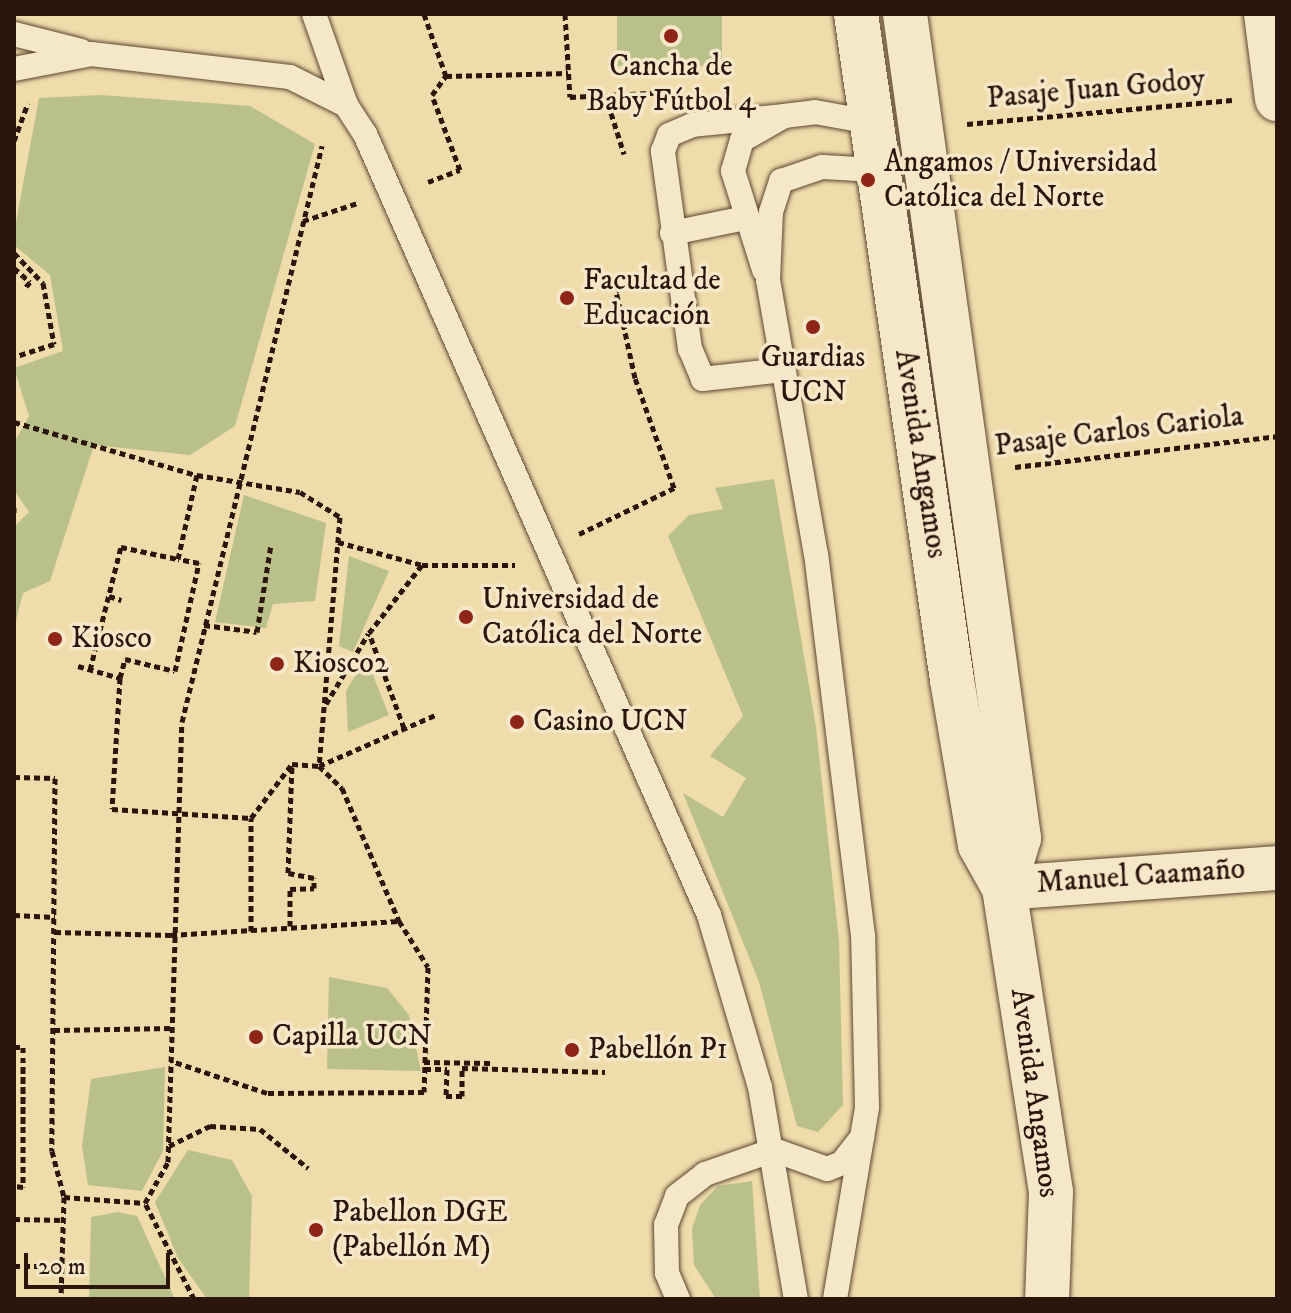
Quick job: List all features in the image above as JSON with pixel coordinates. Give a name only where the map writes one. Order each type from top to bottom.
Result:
[{"type":"main road","name":"Avenida Angamos","points":[[856,14],[876,170],[980,845],[1004,888],[1051,1192],[1047,1299]]},
{"type":"main road","name":"Avenida Angamos","points":[[905,14],[1019,838],[1004,888]]},
{"type":"main road","points":[[1266,14],[1277,98]]},
{"type":"main road","name":"Manuel Caamaño","points":[[1004,888],[1277,868]]},
{"type":"lane","points":[[14,34],[91,54],[290,77],[318,71],[315,18]]},
{"type":"lane","points":[[315,18],[346,105],[387,180],[709,915],[774,1150],[796,1299]]},
{"type":"lane","points":[[14,69],[91,54]]},
{"type":"lane","points":[[290,77],[346,105]]},
{"type":"lane","points":[[783,370],[703,379],[690,349],[663,151],[669,135],[692,125],[815,112],[870,122]]},
{"type":"lane","points":[[784,116],[755,129],[735,154],[745,218],[768,280],[816,555],[863,936],[864,1135],[835,1299]]},
{"type":"lane","points":[[768,280],[771,212],[781,181],[822,167],[876,170]]},
{"type":"lane","points":[[672,233],[745,218]]},
{"type":"lane","points":[[678,1299],[667,1261],[666,1225],[677,1196],[705,1174],[774,1150],[827,1169],[842,1163],[864,1135]]},
{"type":"path","points":[[424,14],[446,76]]},
{"type":"path","points":[[565,14],[570,97]]},
{"type":"path","points":[[446,76],[568,73]]},
{"type":"path","points":[[419,186],[460,170],[432,95],[446,76]]},
{"type":"path","points":[[605,94],[627,165]]},
{"type":"path","name":"Pasaje Juan Godoy","points":[[919,129],[1277,98]]},
{"type":"path","points":[[145,1203],[168,1162],[172,1061],[171,935],[175,811],[182,722],[237,484],[322,146]]},
{"type":"path","points":[[303,221],[362,202]]},
{"type":"path","points":[[14,253],[43,283],[54,344],[14,357]]},
{"type":"path","points":[[14,268],[30,282],[25,288]]},
{"type":"path","points":[[572,537],[674,488],[635,378],[616,291],[656,269]]},
{"type":"path","points":[[14,422],[197,475],[300,492],[340,517],[319,766]]},
{"type":"path","name":"Pasaje Carlos Cariola","points":[[966,472],[1277,436]]},
{"type":"path","points":[[178,559],[197,475]]},
{"type":"path","points":[[14,507],[14,515]]},
{"type":"path","points":[[338,542],[422,565],[514,568],[540,529]]},
{"type":"path","points":[[204,625],[257,632],[271,545]]},
{"type":"path","points":[[90,670],[121,547],[199,563],[186,609],[175,671],[125,659],[120,678],[112,809],[251,818]]},
{"type":"path","points":[[324,707],[369,633],[422,565]]},
{"type":"path","points":[[109,596],[121,600]]},
{"type":"path","points":[[369,633],[404,728]]},
{"type":"path","points":[[78,666],[120,678]]},
{"type":"path","points":[[292,764],[319,766],[435,715]]},
{"type":"path","points":[[251,931],[251,818],[292,764]]},
{"type":"path","points":[[290,926],[290,889],[314,888],[314,878],[288,873],[292,764]]},
{"type":"path","points":[[172,1061],[267,1093],[424,1092],[428,967],[399,921],[342,788],[319,766]]},
{"type":"path","points":[[14,777],[55,778],[52,1151],[64,1197],[61,1299]]},
{"type":"path","points":[[14,915],[55,917]]},
{"type":"path","points":[[55,932],[171,935],[399,921]]},
{"type":"path","points":[[54,1030],[172,1028]]},
{"type":"path","points":[[14,1047],[23,1047],[23,1187],[14,1186]]},
{"type":"path","points":[[424,1065],[490,1063]]},
{"type":"path","points":[[424,1065],[447,1069],[446,1096],[462,1096],[462,1068],[605,1072]]},
{"type":"path","points":[[169,1146],[210,1126],[260,1129],[308,1168]]},
{"type":"path","points":[[64,1197],[145,1203]]},
{"type":"path","points":[[145,1203],[194,1299]]},
{"type":"path","points":[[14,1219],[63,1220]]},
{"type":"path","points":[[14,1266],[62,1266]]},
{"type":"green space","name":"Cancha de Baby Fútbol 4","points":[[617,14],[722,14],[722,66],[617,66]]},
{"type":"green space","points":[[101,95],[250,106],[315,144],[235,426],[190,455],[94,445],[50,581],[23,593],[14,629],[14,527],[29,512],[14,490],[14,443],[29,416],[14,368],[63,351],[50,275],[14,245],[14,233],[39,98]]},
{"type":"green space","points":[[774,479],[816,727],[839,941],[843,1105],[818,1132],[797,1126],[759,982],[683,793],[723,817],[746,778],[710,756],[743,716],[668,536],[689,515],[723,509],[715,488]]},
{"type":"green space","points":[[244,495],[326,523],[315,601],[273,604],[266,628],[215,622]]},
{"type":"green space","points":[[349,556],[389,571],[353,652],[339,646]]},
{"type":"green space","points":[[366,658],[389,715],[348,732],[346,691]]},
{"type":"green space","points":[[329,977],[387,988],[409,1015],[421,1071],[327,1069]]},
{"type":"green space","points":[[165,1067],[163,1151],[142,1191],[88,1185],[82,1146],[91,1079]]},
{"type":"green space","points":[[188,1150],[232,1160],[252,1196],[249,1299],[207,1299],[178,1258],[155,1202]]},
{"type":"green space","points":[[752,1181],[760,1299],[716,1299],[694,1265],[692,1229],[700,1205],[718,1186]]},
{"type":"green space","points":[[118,1212],[137,1216],[175,1299],[89,1299],[91,1217]]},
{"type":"place","name":"Cancha de Baby Fútbol 4","points":[[671,36]]},
{"type":"place","name":"Angamos / Universidad Católica del Norte","points":[[868,180]]},
{"type":"place","name":"Facultad de Educación","points":[[567,298]]},
{"type":"place","name":"Guardias UCN","points":[[813,327]]},
{"type":"place","name":"Universidad de Católica del Norte","points":[[466,617]]},
{"type":"place","name":"Kiosco","points":[[55,639]]},
{"type":"place","name":"Kiosco2","points":[[277,664]]},
{"type":"place","name":"Casino UCN","points":[[517,722]]},
{"type":"place","name":"Capilla UCN","points":[[256,1037]]},
{"type":"place","name":"Pabellón P1","points":[[572,1050]]},
{"type":"place","name":"Pabellon DGE (Pabellón M)","points":[[316,1230]]}]
